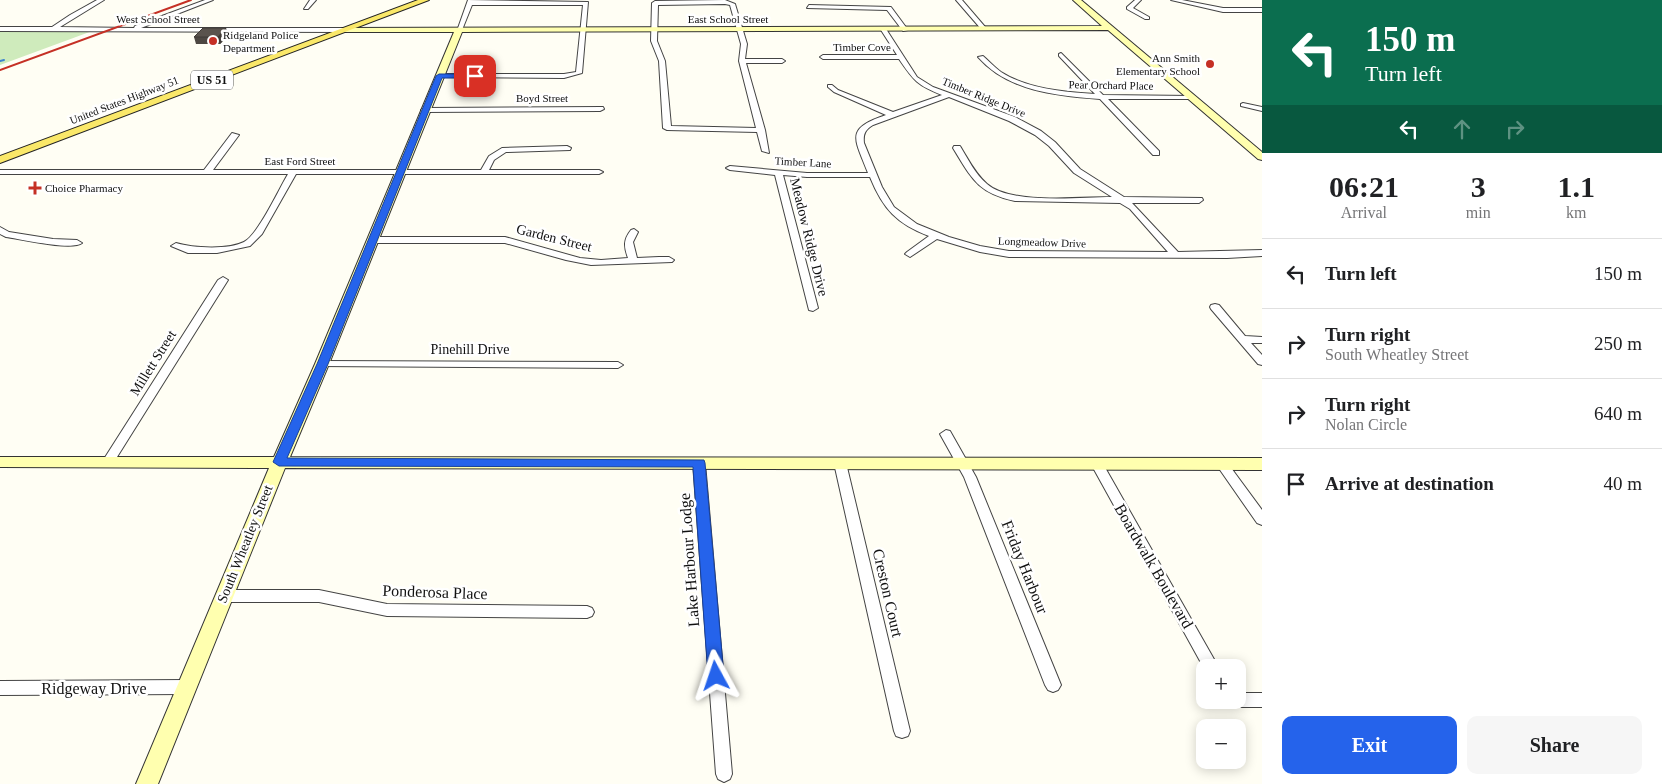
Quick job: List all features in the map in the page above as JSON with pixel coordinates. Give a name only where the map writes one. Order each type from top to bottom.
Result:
[{"type":"main road","name":"United States Highway 51","points":[[0,160],[425,0]]},
{"type":"street","points":[[54,29],[72,16],[101,0]]},
{"type":"street","points":[[130,30],[210,0]]},
{"type":"street","points":[[306,8],[313,0]]},
{"type":"street","points":[[959,0],[984,29]]},
{"type":"street","points":[[1077,0],[1262,157]]},
{"type":"street","points":[[1138,0],[1129,8],[1147,18]]},
{"type":"street","points":[[1174,0],[1223,10],[1262,10]]},
{"type":"street","points":[[439,76],[572,76],[579,73],[586,3],[470,2]]},
{"type":"street","name":"South Wheatley Street","points":[[147,784],[188,687],[223,596],[322,364],[470,2]]},
{"type":"street","points":[[761,130],[668,128],[662,61],[654,41],[654,4],[656,2],[725,2],[732,4],[744,44],[742,61],[761,130],[766,151]]},
{"type":"street","points":[[809,7],[889,8],[905,30]]},
{"type":"street","points":[[1223,10],[1227,17]]},
{"type":"street","name":"East School Street","points":[[346,30],[1111,28]]},
{"type":"street","name":"West School Street","points":[[0,29],[346,30]]},
{"type":"street","name":"Timber Ridge Drive","points":[[884,30],[915,78],[931,88],[1012,119],[1038,133],[1052,144],[1077,171],[1126,201],[1142,216],[1176,255]]},
{"type":"street","points":[[1062,56],[1156,154]]},
{"type":"street","name":"Timber Cove","points":[[823,57],[900,57]]},
{"type":"street","name":"Pear Orchard Place","points":[[981,57],[996,73],[1035,88],[1065,94],[1190,96]]},
{"type":"street","points":[[742,61],[782,61]]},
{"type":"street","points":[[830,86],[836,91],[893,115]]},
{"type":"street","name":"Longmeadow Drive","points":[[948,95],[864,127],[859,135],[860,143],[891,209],[906,221],[937,235],[976,248],[1009,254],[1227,255],[1262,253]]},
{"type":"street","points":[[1243,105],[1262,109]]},
{"type":"street","name":"Boyd Street","points":[[425,110],[600,110]]},
{"type":"street","points":[[206,173],[235,135]]},
{"type":"street","points":[[484,172],[490,159],[496,153],[505,150],[567,148]]},
{"type":"street","points":[[957,148],[978,182],[987,189],[1001,195],[1031,200],[1199,200]]},
{"type":"street","name":"Timber Lane","points":[[730,168],[814,175],[874,175]]},
{"type":"street","name":"East Ford Street","points":[[0,172],[599,172]]},
{"type":"street","points":[[176,246],[188,250],[217,250],[247,244],[258,234],[293,172]]},
{"type":"street","name":"Meadow Ridge Drive","points":[[780,172],[779,176],[813,308]]},
{"type":"street","points":[[0,230],[6,234],[52,242],[77,243]]},
{"type":"street","points":[[633,260],[628,244],[634,232]]},
{"type":"street","points":[[910,254],[937,235]]},
{"type":"street","name":"Garden Street","points":[[373,240],[505,240],[526,243],[566,258],[591,262],[646,258],[668,260]]},
{"type":"street","name":"Millett Street","points":[[108,462],[223,280]]},
{"type":"street","points":[[1215,307],[1262,362]]},
{"type":"street","points":[[1243,339],[1262,340]]},
{"type":"street","name":"Pinehill Drive","points":[[322,364],[618,365]]},
{"type":"street","name":"Friday Harbour","points":[[946,434],[970,477],[1053,685]]},
{"type":"street","points":[[0,462],[1262,464]]},
{"type":"street","name":"Lake Harbour Lodge","points":[[699,463],[724,774]]},
{"type":"street","name":"Creston Court","points":[[840,463],[902,731]]},
{"type":"street","name":"Boardwalk Boulevard","points":[[1096,464],[1207,659]]},
{"type":"street","points":[[1222,464],[1262,520]]},
{"type":"street","name":"Ponderosa Place","points":[[223,596],[319,596],[387,610],[587,612]]},
{"type":"street","name":"Ridgeway Drive","points":[[0,688],[188,687]]},
{"type":"street","points":[[1246,700],[1262,700]]},
{"type":"green space","points":[[0,30],[95,30],[0,65]]},
{"type":"building","points":[[203,28],[226,28],[218,37],[194,37]]},
{"type":"waterway","points":[[0,61],[4,60]]},
{"type":"railway","points":[[0,70],[191,0]]},
{"type":"place","name":"Ridgeland Police Department","points":[[213,41]]},
{"type":"place","name":"Ann Smith Elementary School","points":[[1210,64]]},
{"type":"place","name":"Choice Pharmacy","points":[[35,188]]},
{"type":"route","points":[[475,76],[439,76],[322,364],[279,462],[699,463],[716,676]]}]
